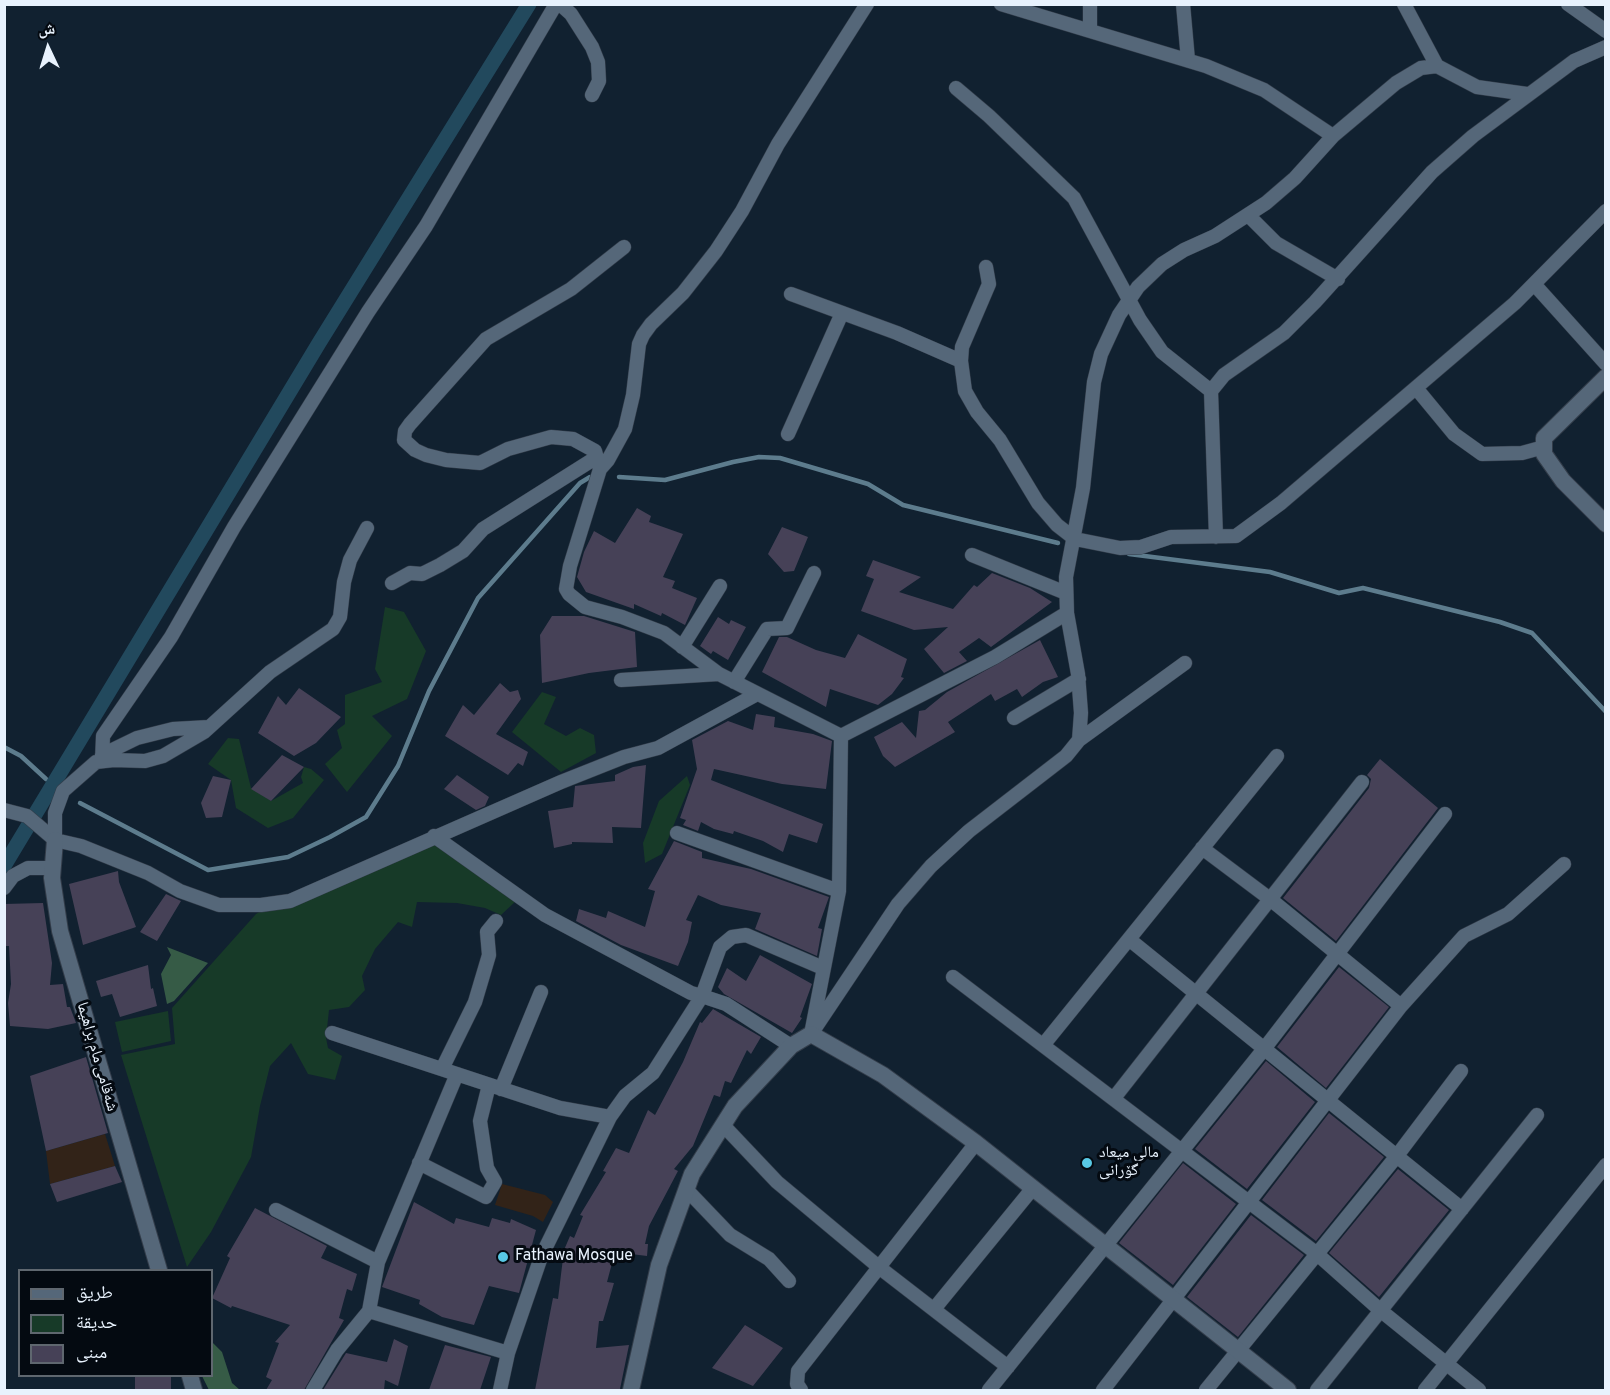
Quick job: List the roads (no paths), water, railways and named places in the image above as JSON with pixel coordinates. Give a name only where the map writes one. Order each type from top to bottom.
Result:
[{"type":"street","points":[[102,758],[103,736],[171,637],[240,517],[368,312],[426,226],[558,4],[571,14],[592,46],[598,62],[599,81],[592,95]]},
{"type":"street","points":[[392,583],[410,573],[422,574],[440,566],[463,550],[483,529],[598,468],[608,460],[625,429],[633,395],[639,344],[643,335],[683,293],[716,251],[742,211],[778,144],[867,4]]},
{"type":"street","points":[[1001,4],[1188,60],[1264,90],[1334,136]]},
{"type":"street","points":[[1090,4],[1090,29]]},
{"type":"street","points":[[1183,4],[1188,60]]},
{"type":"street","points":[[1404,4],[1437,66],[1477,87],[1527,94]]},
{"type":"street","points":[[1568,4],[1605,31]]},
{"type":"street","points":[[1216,537],[1211,391],[1224,375],[1284,333],[1338,279],[1432,172],[1527,94],[1574,61],[1605,47]]},
{"type":"street","points":[[1079,740],[1081,713],[1067,613],[1066,577],[1073,544],[1094,382],[1101,354],[1127,300],[1162,264],[1248,215],[1295,178],[1334,136],[1396,83],[1421,68],[1437,66]]},
{"type":"street","points":[[956,88],[989,116],[1074,198],[1082,209],[1127,300],[1162,352],[1211,391]]},
{"type":"street","points":[[986,267],[989,284],[985,298],[966,333],[961,361],[964,391],[977,412],[1000,440],[1038,503],[1073,544],[1120,548],[1140,547],[1171,537],[1236,536],[1281,503],[1416,388],[1534,284],[1605,211]]},
{"type":"street","points":[[1248,215],[1276,243],[1338,279]]},
{"type":"street","points":[[624,247],[571,289],[520,321],[495,332],[405,431],[404,440],[415,450],[446,460],[480,463],[508,449],[551,437],[573,439],[595,451],[598,468],[569,572],[566,589],[569,594],[585,607],[622,617],[664,633],[719,674],[841,736]]},
{"type":"street","points":[[1534,284],[1605,364]]},
{"type":"street","points":[[791,294],[961,361]]},
{"type":"street","points":[[788,434],[842,313]]},
{"type":"street","points":[[1416,388],[1454,434],[1482,454],[1522,453],[1544,442],[1605,377]]},
{"type":"street","points":[[1544,442],[1549,465],[1605,524]]},
{"type":"street","points":[[102,758],[145,761],[163,756],[209,727],[270,672],[333,629],[340,617],[344,582],[350,560],[367,528]]},
{"type":"street","points":[[972,555],[1066,593]]},
{"type":"street","points":[[734,682],[767,630],[787,628],[814,573]]},
{"type":"street","points":[[682,647],[720,586]]},
{"type":"street","points":[[841,736],[996,657],[1067,613]]},
{"type":"street","points":[[631,1390],[659,1264],[687,1189],[735,1106],[791,1046],[811,1034],[898,904],[931,866],[969,831],[1066,756],[1079,740],[1185,663]]},
{"type":"street","points":[[621,680],[719,674]]},
{"type":"street","points":[[1014,718],[1078,679]]},
{"type":"street","points":[[4,810],[27,816],[55,840],[81,846],[148,873],[180,891],[219,905],[261,905],[290,901],[572,777],[624,757],[658,748],[757,694]]},
{"type":"street","points":[[55,840],[55,813],[63,791],[96,762],[137,738],[173,729],[209,727]]},
{"type":"street","points":[[811,1034],[839,891],[841,736]]},
{"type":"street","points":[[1044,1044],[1277,756]]},
{"type":"street","points":[[1114,1098],[1198,995],[1362,782]]},
{"type":"street","points":[[989,1390],[1264,1049],[1445,814]]},
{"type":"street","points":[[677,833],[839,891]]},
{"type":"street","points":[[434,836],[545,915],[691,993],[726,1004],[791,1046]]},
{"type":"street","name":"شەقامی مام براهیما","points":[[55,840],[54,908],[159,1269]]},
{"type":"street","points":[[1202,848],[1270,899],[1401,1006]]},
{"type":"street","points":[[1102,1390],[1401,1006],[1464,936],[1508,914],[1564,864]]},
{"type":"street","points":[[4,888],[14,876],[28,868],[53,868]]},
{"type":"street","points":[[442,1069],[475,1002],[489,955],[487,932],[496,921]]},
{"type":"street","points":[[500,1390],[508,1353],[541,1257],[610,1117],[626,1096],[653,1073],[702,996],[720,947],[732,937],[746,935],[823,968]]},
{"type":"street","points":[[1130,940],[1462,1209]]},
{"type":"street","points":[[953,977],[1316,1253],[1380,1310],[1479,1390]]},
{"type":"street","points":[[419,1162],[486,1197],[495,1182],[487,1168],[480,1121],[541,992]]},
{"type":"street","points":[[332,1033],[560,1108],[610,1117]]},
{"type":"street","points":[[811,1034],[883,1075],[976,1143],[1288,1390]]},
{"type":"street","points":[[1206,1390],[1237,1349],[1396,1157],[1461,1071]]},
{"type":"street","points":[[313,1390],[337,1350],[369,1311],[378,1262],[458,1074]]},
{"type":"street","points":[[1317,1390],[1537,1115]]},
{"type":"street","points":[[723,1125],[777,1182],[880,1268],[1008,1367]]},
{"type":"street","points":[[801,1390],[797,1384],[798,1371],[976,1143]]},
{"type":"street","points":[[1425,1390],[1605,1165]]},
{"type":"street","points":[[934,1309],[1033,1188]]},
{"type":"street","points":[[687,1189],[730,1235],[769,1259],[789,1281]]},
{"type":"street","points":[[276,1210],[378,1262]]},
{"type":"street","points":[[369,1311],[508,1353]]},
{"type":"waterway","points":[[4,866],[319,343],[529,4]]},
{"type":"waterway","points":[[619,477],[665,480],[759,457],[780,458],[868,484],[903,505],[1058,543]]},
{"type":"waterway","points":[[80,803],[208,870],[288,857],[366,817],[398,766],[429,691],[478,598],[580,483],[590,477]]},
{"type":"waterway","points":[[1129,554],[1270,572],[1339,593],[1363,588],[1500,622],[1532,633],[1606,712]]},
{"type":"waterway","points":[[4,747],[21,756],[46,779]]},
{"type":"place","name":"مالی میعاد گۆرانی","points":[[1087,1163]]},
{"type":"place","name":"Fathawa Mosque","points":[[503,1257]]}]
